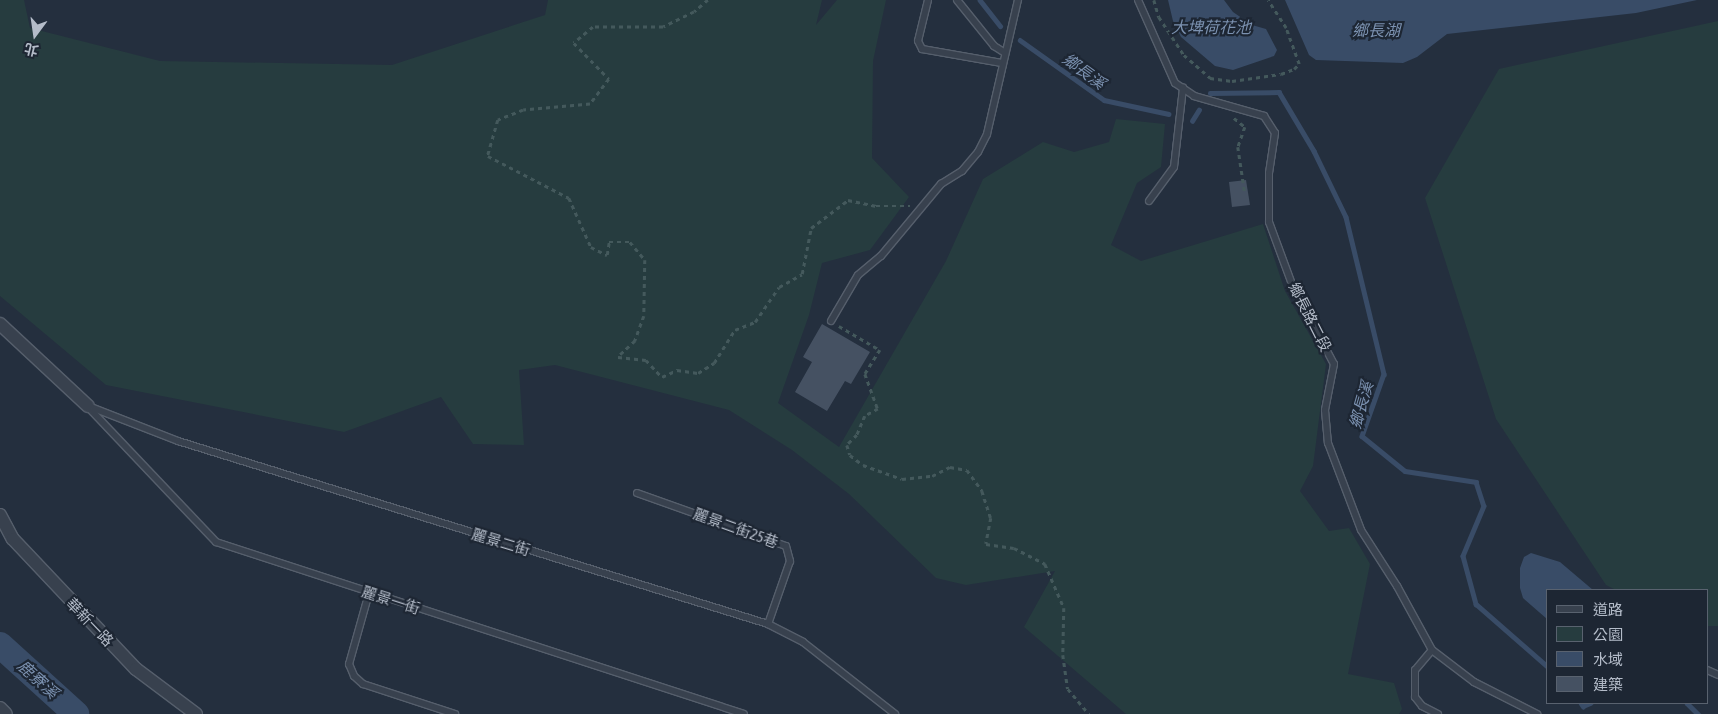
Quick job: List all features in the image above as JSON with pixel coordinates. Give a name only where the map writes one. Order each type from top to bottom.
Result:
[{"type":"street","points":[[0,324],[88,406]]},
{"type":"street","name":"華新一路","points":[[0,515],[13,539],[136,669],[196,714]]},
{"type":"street","points":[[0,708],[6,714]]},
{"type":"lane","points":[[928,0],[918,41],[922,49],[1002,63]]},
{"type":"lane","points":[[957,0],[994,46],[1005,53]]},
{"type":"lane","points":[[831,321],[858,275],[881,256],[921,206],[951,175],[962,171],[978,152],[987,134],[1018,0]]},
{"type":"lane","name":"鄉長路二段","points":[[1138,0],[1175,83],[1194,96],[1264,116],[1275,133],[1269,173],[1269,222],[1294,287],[1334,364],[1325,410],[1328,443],[1361,530],[1397,586],[1432,650],[1474,682],[1537,714]]},
{"type":"lane","points":[[1149,201],[1174,167],[1179,150],[1183,88]]},
{"type":"lane","name":"麗景一街","points":[[88,406],[216,542],[744,714]]},
{"type":"lane","name":"麗景二街","points":[[88,406],[178,441],[768,624],[803,642],[895,714]]},
{"type":"lane","name":"麗景二街25巷","points":[[637,493],[786,546],[790,561],[768,624]]},
{"type":"lane","points":[[369,593],[349,664],[354,676],[363,684],[455,714]]},
{"type":"lane","points":[[1432,650],[1415,670],[1414,696],[1422,706],[1438,714]]},
{"type":"path","points":[[708,0],[694,12],[663,27],[593,27],[574,43],[609,79],[590,104],[523,110],[498,120],[488,156],[569,198],[591,248],[607,254],[609,242],[630,242],[645,260],[644,316],[635,341],[618,356],[646,360],[662,377],[677,370],[698,373],[714,363],[735,330],[755,322],[779,287],[802,274],[810,228],[848,200],[876,206],[921,206]]},
{"type":"path","points":[[1154,0],[1159,17],[1184,55],[1210,78],[1232,81],[1281,74],[1294,69],[1299,64],[1286,28],[1268,0]]},
{"type":"path","points":[[1232,107],[1234,121],[1245,127],[1238,146],[1245,194]]},
{"type":"path","points":[[831,321],[880,350],[865,374],[878,409],[865,416],[857,435],[847,445],[850,455],[863,465],[902,479],[932,476],[950,467],[967,470],[982,491],[991,518],[986,544],[1014,548],[1045,564],[1064,608],[1062,655],[1068,689],[1089,714]]},
{"type":"green space","points":[[0,0],[24,0],[30,28],[160,61],[392,65],[545,15],[548,0],[822,0],[816,25],[837,0],[886,0],[873,61],[872,158],[909,197],[870,250],[822,263],[809,315],[778,403],[839,447],[946,261],[983,179],[1043,142],[1074,152],[1109,142],[1116,119],[1165,124],[1161,167],[1137,183],[1111,245],[1141,261],[1263,224],[1285,291],[1326,364],[1313,466],[1300,491],[1329,531],[1349,528],[1370,564],[1348,674],[1394,683],[1402,709],[1399,714],[1126,714],[1024,627],[1055,571],[966,585],[936,578],[849,494],[792,450],[729,410],[555,365],[519,370],[524,445],[473,444],[441,397],[344,432],[106,385],[0,296]]},
{"type":"green space","points":[[1718,21],[1718,626],[1708,626],[1708,589],[1614,589],[1606,585],[1496,419],[1425,198],[1499,69]]},
{"type":"water","name":"大埤荷花池","points":[[1168,0],[1224,0],[1233,12],[1252,25],[1266,29],[1277,50],[1274,56],[1233,70],[1215,66],[1181,37],[1173,21]]},
{"type":"water","name":"鄉長湖","points":[[1285,0],[1697,0],[1636,13],[1447,34],[1417,57],[1403,63],[1316,60],[1309,55]]},
{"type":"water","points":[[1531,553],[1560,562],[1592,589],[1546,589],[1546,618],[1523,598],[1520,588],[1520,568],[1524,557]]},
{"type":"building","points":[[1246,180],[1250,205],[1232,207],[1229,182]]},
{"type":"building","points":[[822,324],[870,352],[851,384],[845,381],[827,411],[795,392],[812,362],[803,357]]},
{"type":"waterway","name":"鄉長溪","points":[[980,0],[1000,26]]},
{"type":"waterway","name":"鄉長溪","points":[[1020,40],[1104,100],[1169,114]]},
{"type":"waterway","name":"鄉長溪","points":[[1210,93],[1279,92],[1314,151],[1346,217],[1384,374],[1362,436],[1405,471],[1476,482],[1484,506],[1463,556],[1476,604],[1546,665]]},
{"type":"waterway","name":"鄉長溪","points":[[1192,121],[1199,110]]},
{"type":"waterway","name":"鹿寮溪","points":[[0,645],[76,714]]},
{"type":"waterway","name":"鄉長溪","points":[[1582,704],[1583,706],[1588,704]]},
{"type":"waterway","name":"鄉長溪","points":[[1688,704],[1698,714]]}]
